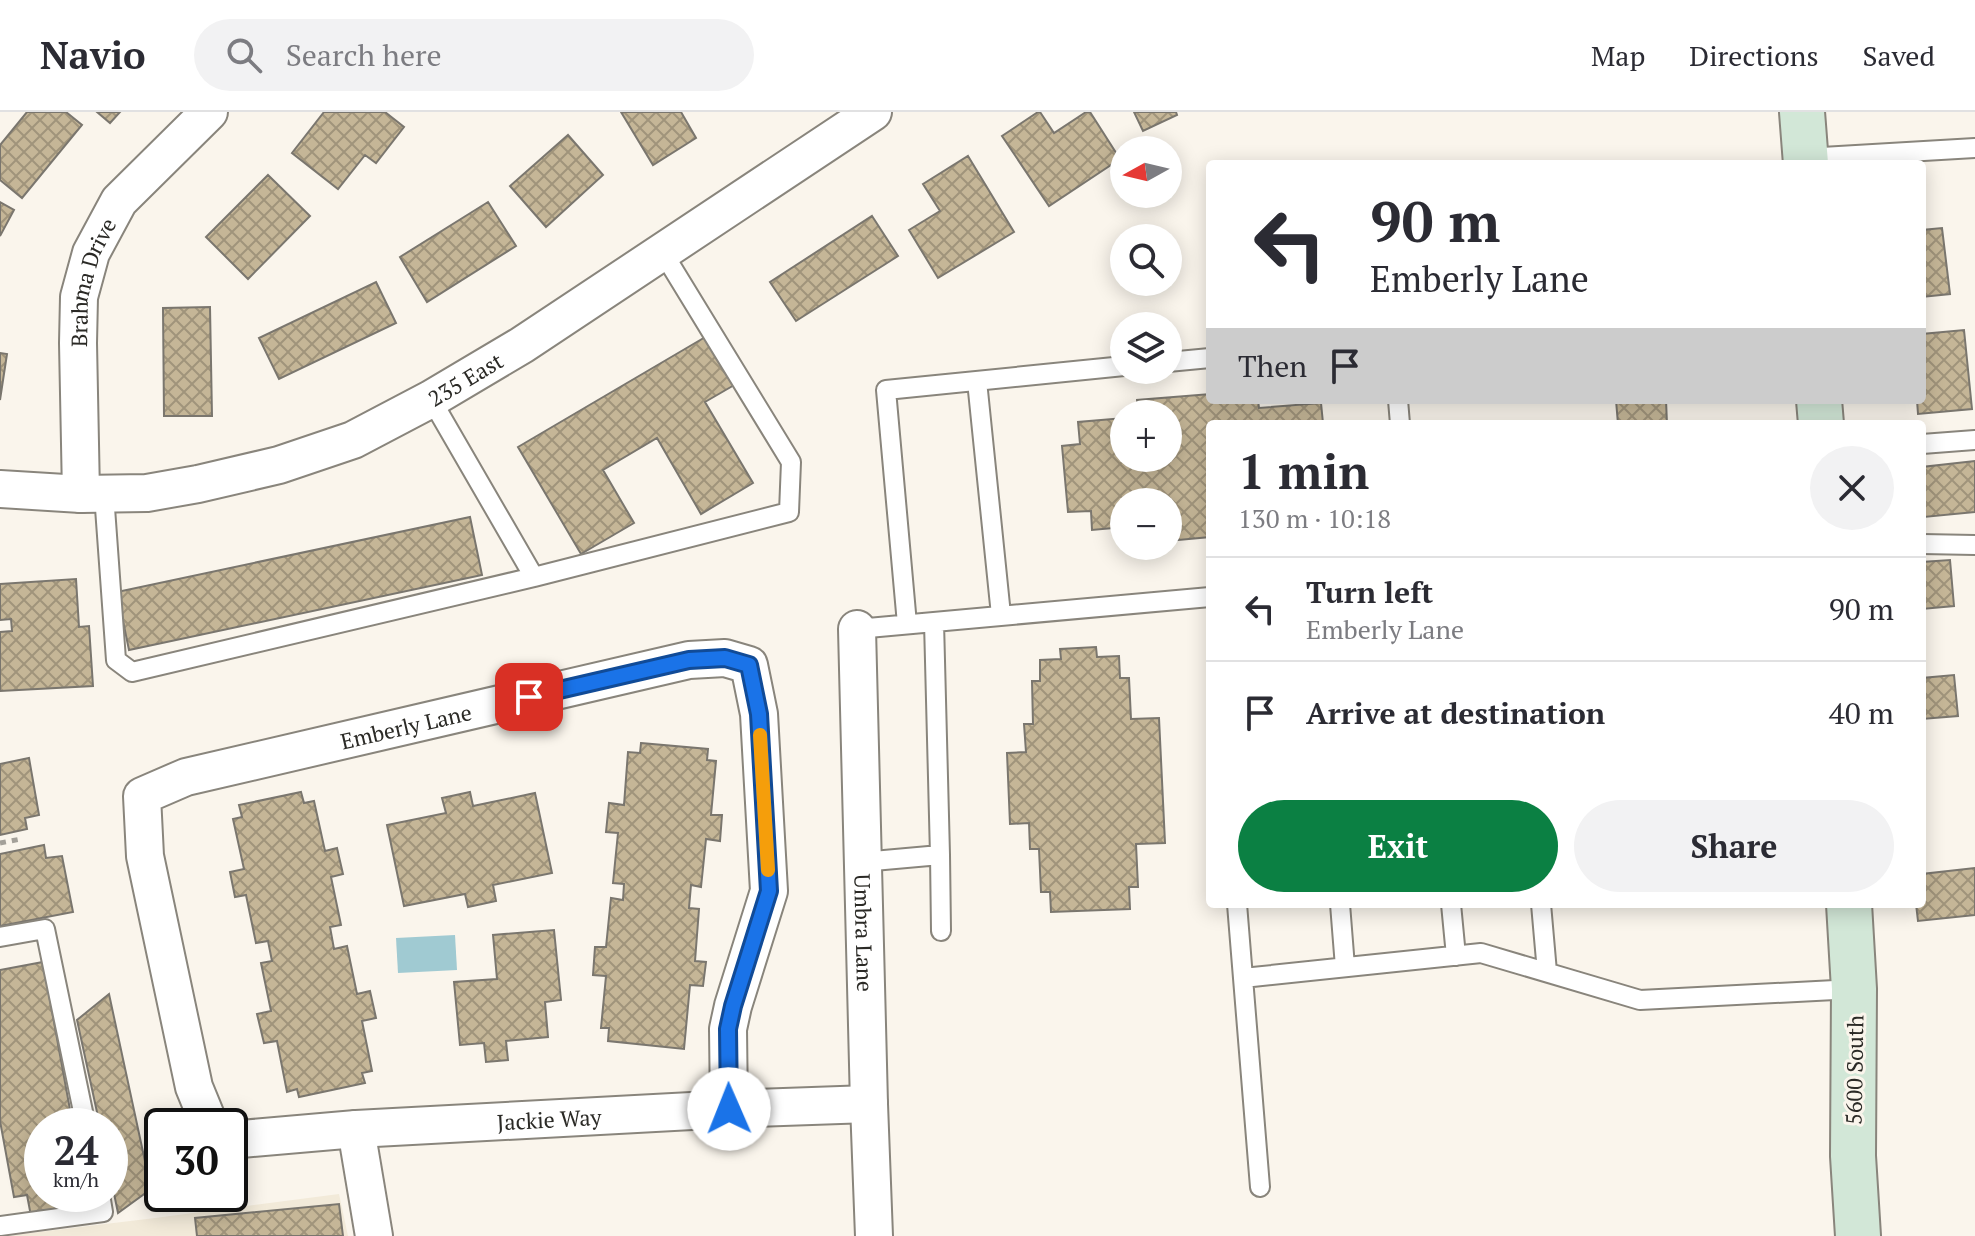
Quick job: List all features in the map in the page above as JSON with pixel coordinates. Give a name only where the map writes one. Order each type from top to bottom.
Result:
[{"type":"street","name":"Brahma Drive","points":[[92,494],[78,343],[79,297],[91,253],[119,201],[209,112]]},
{"type":"street","name":"235 East","points":[[0,489],[92,494],[147,493],[279,465],[353,440],[431,399],[522,345],[873,112]]},
{"type":"street","points":[[1802,112],[1805,160]]},
{"type":"street","name":"Umbra Lane","points":[[857,629],[874,1236]]},
{"type":"street","name":"Emberly Lane","points":[[203,1108],[194,1087],[145,856],[142,796],[186,777],[689,660],[725,658],[749,665],[759,714],[769,891],[728,1029],[729,1109]]},
{"type":"street","name":"5600 South","points":[[1849,908],[1854,989],[1853,1156],[1858,1236]]},
{"type":"street","name":"Jackie Way","points":[[248,1138],[356,1129],[869,1104]]},
{"type":"street","points":[[356,1129],[374,1236]]},
{"type":"lane","points":[[1818,160],[1975,148]]},
{"type":"lane","points":[[92,494],[116,660],[132,672],[534,577],[789,512],[791,462],[662,251]]},
{"type":"lane","points":[[1182,361],[1206,358]]},
{"type":"lane","points":[[907,624],[886,390],[1110,367]]},
{"type":"lane","points":[[977,381],[1001,615]]},
{"type":"lane","points":[[431,399],[534,577]]},
{"type":"lane","points":[[1926,444],[1975,440]]},
{"type":"lane","points":[[1926,544],[1975,545]]},
{"type":"lane","points":[[857,629],[1206,597]]},
{"type":"lane","points":[[934,622],[941,931]]},
{"type":"lane","points":[[862,862],[940,855]]},
{"type":"lane","points":[[1237,908],[1260,1187]]},
{"type":"lane","points":[[1340,908],[1345,967]]},
{"type":"lane","points":[[1451,908],[1456,956]]},
{"type":"lane","points":[[1541,908],[1547,972]]},
{"type":"lane","points":[[0,937],[45,929],[82,1108]]},
{"type":"lane","points":[[1243,978],[1481,953],[1640,1000],[1854,989]]},
{"type":"lane","points":[[0,1226],[103,1212]]},
{"type":"path","points":[[0,843],[21,839]]},
{"type":"shaded area","points":[[339,1194],[348,1236],[6,1236],[201,1212],[248,1212],[248,1206]]},
{"type":"water","points":[[455,935],[457,970],[398,973],[396,938]]},
{"type":"building","points":[[27,112],[66,112],[82,125],[22,198],[0,180],[0,145]]},
{"type":"building","points":[[97,112],[120,112],[110,123]]},
{"type":"building","points":[[324,112],[385,112],[404,127],[376,163],[365,155],[338,189],[292,153]]},
{"type":"building","points":[[621,112],[681,112],[696,138],[653,165]]},
{"type":"building","points":[[1038,112],[1054,133],[1090,112],[1110,143],[1110,166],[1049,206],[1002,136]]},
{"type":"building","points":[[1134,112],[1176,112],[1177,115],[1143,131]]},
{"type":"building","points":[[568,135],[603,175],[546,227],[510,186]]},
{"type":"building","points":[[968,156],[1014,232],[938,278],[909,230],[940,211],[923,184]]},
{"type":"building","points":[[268,175],[310,216],[248,279],[206,237]]},
{"type":"building","points":[[0,202],[14,210],[0,236]]},
{"type":"building","points":[[488,202],[516,246],[427,302],[400,257]]},
{"type":"building","points":[[872,216],[898,256],[796,321],[770,282]]},
{"type":"building","points":[[1942,228],[1950,294],[1926,297],[1926,230]]},
{"type":"building","points":[[376,282],[396,323],[279,379],[259,338]]},
{"type":"building","points":[[210,307],[212,416],[164,416],[163,308]]},
{"type":"building","points":[[1964,330],[1972,409],[1918,414],[1917,404],[1926,404],[1926,334]]},
{"type":"building","points":[[707,336],[736,384],[705,402],[753,483],[701,514],[657,438],[603,470],[634,523],[581,554],[518,447]]},
{"type":"building","points":[[0,353],[7,354],[0,400]]},
{"type":"building","points":[[1206,394],[1206,404],[1258,404],[1259,408],[1321,404],[1323,420],[1206,420],[1206,537],[1182,540],[1182,488],[1110,488],[1110,528],[1092,530],[1091,511],[1068,512],[1062,446],[1080,444],[1078,422],[1110,419],[1110,472],[1182,472],[1182,400],[1137,400]]},
{"type":"building","points":[[1616,404],[1666,404],[1667,420],[1618,420]]},
{"type":"building","points":[[1975,461],[1975,512],[1926,517],[1926,467]]},
{"type":"building","points":[[470,517],[482,575],[129,650],[117,592]]},
{"type":"building","points":[[1950,560],[1954,606],[1926,609],[1926,562]]},
{"type":"building","points":[[76,579],[79,627],[89,626],[93,686],[0,691],[0,632],[12,631],[11,619],[0,620],[0,584]]},
{"type":"building","points":[[1096,647],[1097,657],[1119,656],[1120,678],[1129,678],[1131,719],[1159,718],[1165,843],[1136,844],[1138,887],[1129,887],[1130,909],[1051,912],[1050,892],[1041,892],[1039,849],[1030,849],[1029,823],[1010,824],[1007,753],[1026,752],[1024,724],[1033,724],[1032,681],[1040,681],[1040,660],[1061,659],[1060,649]]},
{"type":"building","points":[[1954,675],[1958,716],[1926,719],[1926,678]]},
{"type":"building","points":[[641,743],[708,749],[707,760],[716,761],[711,815],[722,815],[720,841],[706,839],[701,887],[691,885],[689,908],[699,909],[695,961],[706,962],[703,986],[690,985],[684,1049],[608,1041],[609,1028],[601,1028],[606,976],[593,975],[595,947],[606,947],[611,898],[623,900],[624,884],[613,883],[618,833],[606,832],[609,803],[624,805],[628,752],[640,753]]},
{"type":"building","points":[[29,758],[39,815],[25,818],[27,829],[0,835],[0,764]]},
{"type":"building","points":[[301,792],[304,803],[314,801],[325,851],[337,848],[343,874],[331,877],[341,925],[330,927],[334,949],[347,946],[357,994],[370,991],[376,1018],[362,1021],[372,1071],[362,1073],[365,1083],[299,1097],[297,1089],[287,1092],[277,1041],[264,1043],[257,1014],[271,1011],[261,963],[272,961],[268,941],[256,943],[246,895],[235,897],[230,872],[244,869],[233,819],[242,817],[239,805]]},
{"type":"building","points":[[470,792],[473,806],[535,793],[552,873],[493,885],[496,901],[468,907],[465,894],[404,906],[387,825],[446,813],[442,798]]},
{"type":"building","points":[[44,845],[46,858],[62,856],[73,912],[0,926],[0,854]]},
{"type":"building","points":[[1975,868],[1975,915],[1918,921],[1916,908],[1926,908],[1926,874]]},
{"type":"building","points":[[554,930],[561,1000],[545,1002],[548,1037],[506,1041],[508,1060],[486,1062],[484,1043],[460,1045],[454,982],[497,979],[493,935]]},
{"type":"building","points":[[43,962],[70,1108],[24,1108],[24,1195],[14,1197],[0,1121],[0,970]]},
{"type":"building","points":[[109,994],[144,1156],[144,1194],[128,1206],[128,1108],[96,1108],[77,1020]]},
{"type":"building","points":[[339,1204],[343,1236],[197,1236],[195,1218]]},
{"type":"building","points":[[30,1212],[54,1212],[31,1216]]},
{"type":"slow traffic","points":[[760,735],[768,870]]},
{"type":"route","points":[[529,697],[689,660],[725,658],[749,665],[759,714],[769,891],[728,1029],[729,1109]]}]
